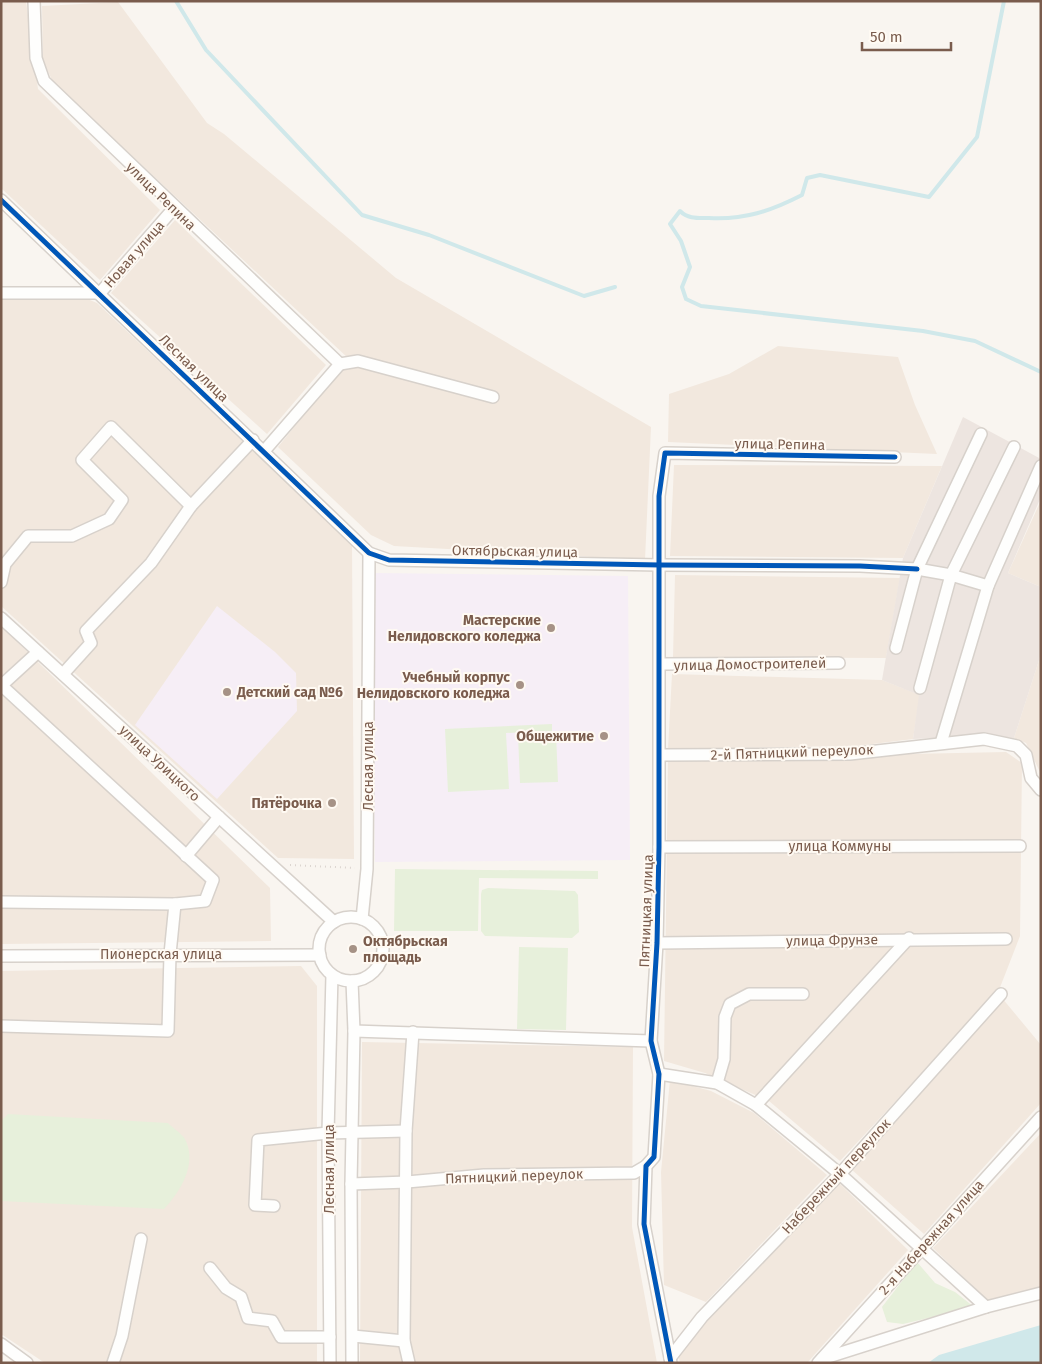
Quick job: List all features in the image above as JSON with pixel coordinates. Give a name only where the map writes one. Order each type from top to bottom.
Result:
[{"type":"street","name":"улица Репина","points":[[34,1],[36,58],[44,82],[174,208],[340,364]]},
{"type":"street","name":"Лесная улица","points":[[1,200],[265,450],[370,553],[368,869],[362,919]]},
{"type":"street","name":"Новая улица","points":[[1,293],[100,293],[174,208]]},
{"type":"street","points":[[265,450],[340,364],[358,361],[493,397]]},
{"type":"street","points":[[1,582],[5,564],[28,536],[72,536],[109,519],[122,500],[82,460],[111,427],[191,506]]},
{"type":"street","points":[[896,648],[917,569],[980,434]]},
{"type":"street","points":[[63,674],[91,643],[86,631],[152,562],[191,506],[253,440]]},
{"type":"street","points":[[920,688],[951,575],[1014,447]]},
{"type":"street","name":"улица Репина","points":[[666,453],[895,457]]},
{"type":"street","name":"Пятницкая улица","points":[[666,453],[659,496],[660,755],[658,943],[651,1041],[659,1074],[654,1157],[646,1166],[644,1224],[670,1360]]},
{"type":"street","points":[[941,742],[988,586],[1041,466]]},
{"type":"street","name":"Октябрьская улица","points":[[370,553],[389,560],[660,565],[860,566],[917,569],[951,575],[988,586]]},
{"type":"street","name":"улица Урицкого","points":[[1,618],[334,922]]},
{"type":"street","points":[[1,902],[175,904],[205,901],[213,880],[1,685],[38,652]]},
{"type":"street","name":"улица Домостроителей","points":[[660,664],[839,663]]},
{"type":"street","name":"2-й Пятницкий переулок","points":[[660,755],[850,754],[941,742],[984,740],[1017,746],[1026,755],[1031,778],[1041,790]]},
{"type":"street","points":[[186,856],[219,818]]},
{"type":"street","name":"улица Коммуны","points":[[659,847],[1020,846]]},
{"type":"street","points":[[1,1026],[168,1031],[170,954],[175,904]]},
{"type":"street","points":[[344,918],[362,919],[374,926],[380,935],[383,945],[383,956],[372,974],[352,981],[342,980],[332,975],[325,968],[320,955],[321,938],[334,922],[344,918]]},
{"type":"street","points":[[756,1104],[909,938]]},
{"type":"street","name":"улица Фрунзе","points":[[658,943],[909,938],[1006,939]]},
{"type":"street","name":"Пионерская улица","points":[[1,956],[320,955]]},
{"type":"street","name":"Лесная улица","points":[[330,1363],[328,1133],[332,975]]},
{"type":"street","name":"Лесная улица","points":[[352,981],[354,1031],[351,1184],[352,1363]]},
{"type":"street","points":[[717,1083],[724,1059],[725,1017],[730,1004],[749,994],[803,994]]},
{"type":"street","name":"Набережный переулок","points":[[670,1360],[702,1317],[840,1174],[1002,994]]},
{"type":"street","points":[[354,1031],[651,1041]]},
{"type":"street","points":[[409,1363],[404,1341],[406,1131],[413,1032]]},
{"type":"street","points":[[659,1074],[717,1083],[756,1104],[840,1174],[919,1249],[986,1307]]},
{"type":"street","name":"2-я Набережная улица","points":[[820,1361],[919,1249],[1041,1117]]},
{"type":"street","points":[[274,1206],[255,1205],[258,1140],[328,1133],[406,1131]]},
{"type":"street","name":"Пятницкий переулок","points":[[351,1184],[406,1182],[484,1174],[634,1173],[646,1166]]},
{"type":"street","points":[[113,1363],[122,1336],[142,1239]]},
{"type":"street","points":[[210,1268],[226,1288],[241,1297],[248,1318],[272,1321],[281,1337],[330,1337]]},
{"type":"street","name":"2-я Набережная улица","points":[[820,1361],[986,1307],[1041,1293]]},
{"type":"street","points":[[353,1336],[404,1341]]},
{"type":"street","points":[[1,1344],[27,1363]]},
{"type":"path","points":[[290,865],[368,869]]},
{"type":"shaded area","points":[[1,1],[26,1],[38,89],[160,210],[100,280],[1,188]]},
{"type":"shaded area","points":[[118,2],[207,123],[224,134],[396,278],[651,427],[645,560],[394,546],[371,535],[278,447],[349,359],[53,82],[43,61],[42,6]]},
{"type":"shaded area","points":[[175,220],[326,365],[267,434],[111,293]]},
{"type":"shaded area","points":[[85,298],[97,303],[352,544],[354,859],[278,858],[1,606],[1,300]]},
{"type":"shaded area","points":[[778,346],[898,357],[915,405],[937,454],[668,442],[669,394],[729,374]]},
{"type":"shaded area","points":[[963,417],[1041,459],[1041,497],[1008,573],[1041,587],[1041,654],[1014,738],[974,736],[913,739],[919,695],[882,680],[903,558]]},
{"type":"shaded area","points":[[674,465],[942,466],[903,558],[670,556]]},
{"type":"shaded area","points":[[1041,500],[1041,587],[1008,573]]},
{"type":"shaded area","points":[[371,573],[628,576],[630,860],[375,862]]},
{"type":"shaded area","points":[[675,575],[900,578],[886,658],[673,657]]},
{"type":"shaded area","name":"Детский сад №6","points":[[217,606],[275,652],[296,673],[297,711],[217,799],[135,725]]},
{"type":"shaded area","points":[[1,626],[270,888],[271,941],[1,944]]},
{"type":"shaded area","points":[[1041,654],[1041,774],[1026,743],[1014,738]]},
{"type":"shaded area","points":[[672,674],[882,680],[920,695],[913,739],[856,746],[668,749]]},
{"type":"shaded area","points":[[1006,752],[1022,763],[1020,936],[999,990],[840,1161],[769,1101],[705,1073],[664,1061],[668,759]]},
{"type":"shaded area","points":[[301,966],[317,986],[317,1363],[45,1363],[1,1334],[1,971]]},
{"type":"shaded area","points":[[1002,998],[1041,1045],[1041,1103],[924,1234],[851,1169]]},
{"type":"shaded area","points":[[362,1042],[633,1047],[632,1227],[657,1363],[360,1363]]},
{"type":"shaded area","points":[[670,1080],[711,1091],[754,1113],[827,1175],[706,1302],[664,1285],[661,1172]]},
{"type":"shaded area","points":[[1041,1133],[1041,1290],[989,1302],[933,1248]]},
{"type":"shaded area","points":[[837,1181],[908,1250],[807,1363],[680,1363],[678,1354],[697,1329]]},
{"type":"green space","points":[[552,724],[552,731],[506,733],[509,789],[448,792],[445,729]]},
{"type":"green space","points":[[556,733],[558,782],[520,783],[518,735]]},
{"type":"green space","points":[[395,869],[598,871],[598,879],[479,878],[478,931],[394,931]]},
{"type":"green space","points":[[488,888],[575,891],[578,895],[579,932],[572,938],[485,936],[481,931],[481,894],[482,890]]},
{"type":"green space","points":[[519,947],[568,948],[566,1030],[517,1029]]},
{"type":"green space","points":[[8,1114],[168,1123],[185,1139],[188,1148],[188,1168],[181,1186],[164,1209],[1,1201],[1,1121]]},
{"type":"green space","points":[[917,1262],[935,1283],[955,1292],[974,1307],[903,1324],[887,1322],[882,1307]]},
{"type":"water","points":[[1041,1325],[1041,1363],[928,1363],[939,1355]]},
{"type":"waterway","points":[[176,1],[206,50],[362,215],[429,235],[584,296],[615,287]]},
{"type":"waterway","points":[[1004,1],[977,137],[929,197],[820,175],[807,178],[802,195],[768,210],[734,218],[693,217],[680,211],[670,224],[681,241],[690,267],[682,287],[686,299],[701,306],[923,331],[975,341],[1041,372]]},
{"type":"cycle path","points":[[1,200],[369,553],[389,560],[660,565],[860,566],[917,569]]},
{"type":"cycle path","points":[[671,1363],[644,1224],[646,1166],[654,1157],[659,1074],[651,1041],[657,943],[659,847],[659,496],[665,453],[895,457]]},
{"type":"place","name":"Мастерские Нелидовского коледжа","points":[[551,628]]},
{"type":"place","name":"Учебный корпус Нелидовского коледжа","points":[[520,685]]},
{"type":"place","name":"Детский сад №6","points":[[227,692]]},
{"type":"place","name":"Общежитие","points":[[604,736]]},
{"type":"place","name":"Пятёрочка","points":[[332,803]]},
{"type":"place","name":"Октябрьская площадь","points":[[353,949]]}]
